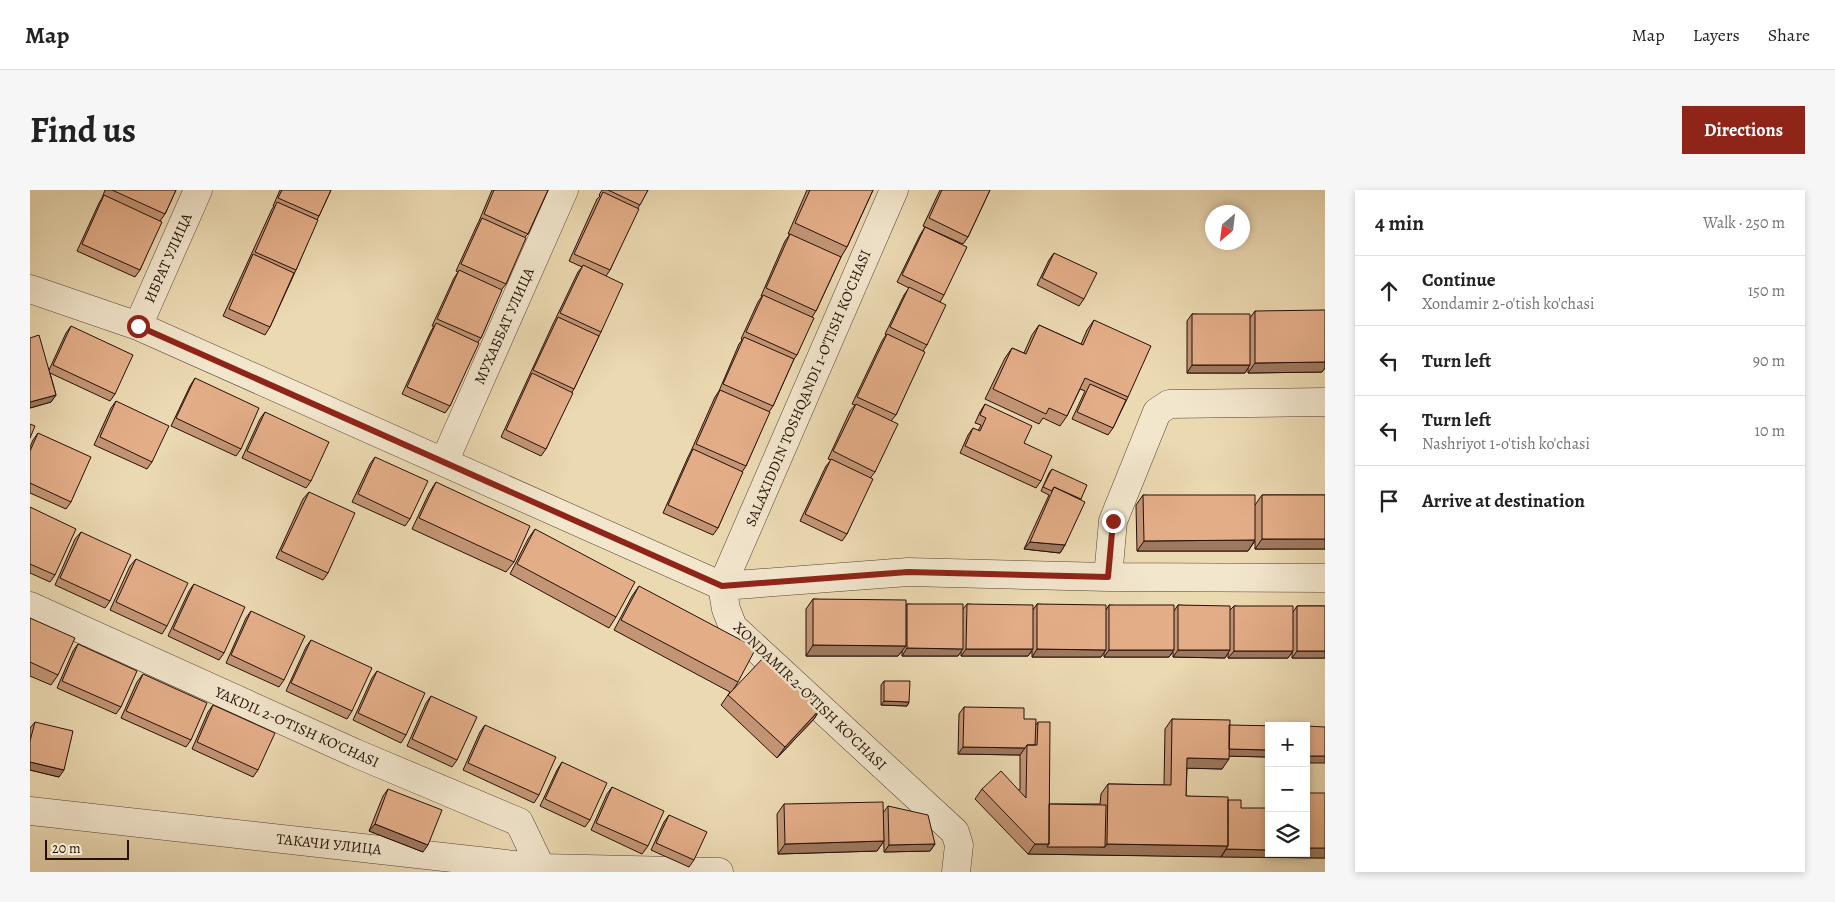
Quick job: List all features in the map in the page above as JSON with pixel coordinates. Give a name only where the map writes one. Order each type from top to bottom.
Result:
[{"type":"street","name":"ИБРАТ УЛИЦА","points":[[138,326],[198,190]]},
{"type":"street","name":"МУХАББАТ УЛИЦА","points":[[444,462],[564,190]]},
{"type":"street","name":"SALAXIDDIN TOSHQANDI 1-O'TISH KO'CHASI","points":[[722,586],[894,190]]},
{"type":"street","points":[[30,289],[138,326],[722,586],[908,572],[1108,577],[1325,578]]},
{"type":"street","points":[[1108,577],[1113,521],[1157,412],[1169,404],[1325,402]]},
{"type":"street","name":"XONDAMIR 2-O'TISH KO'CHASI","points":[[722,586],[726,609],[733,627],[955,832],[959,845],[956,872]]},
{"type":"street","name":"YAKDIL 2-O'TISH KO'CHASI","points":[[30,606],[356,753],[519,822],[542,870]]},
{"type":"street","name":"ТАКАЧИ УЛИЦА","points":[[30,810],[542,870],[719,872]]},
{"type":"building","points":[[112,190],[176,190],[165,214]]},
{"type":"building","points":[[282,190],[331,190],[319,216],[278,198]]},
{"type":"building","points":[[494,190],[548,190],[528,234],[484,214]]},
{"type":"building","points":[[608,190],[648,190],[640,205]]},
{"type":"building","points":[[810,190],[873,190],[847,247],[795,223]]},
{"type":"building","points":[[942,190],[990,190],[968,237],[929,218]]},
{"type":"building","points":[[603,192],[639,209],[610,270],[574,254]]},
{"type":"building","points":[[104,195],[162,222],[140,270],[82,244]]},
{"type":"building","points":[[277,202],[318,220],[296,270],[255,252]]},
{"type":"building","points":[[482,218],[526,238],[506,284],[461,264]]},
{"type":"building","points":[[925,227],[967,247],[944,295],[902,275]]},
{"type":"building","points":[[790,234],[841,257],[816,311],[766,288]]},
{"type":"building","points":[[1054,253],[1097,273],[1084,299],[1042,278]]},
{"type":"building","points":[[253,254],[294,273],[270,327],[229,309]]},
{"type":"building","points":[[583,265],[623,284],[601,332],[560,313]]},
{"type":"building","points":[[459,270],[502,290],[481,338],[437,319]]},
{"type":"building","points":[[909,287],[946,305],[927,345],[890,327]]},
{"type":"building","points":[[763,295],[814,318],[797,355],[746,332]]},
{"type":"building","points":[[1325,310],[1325,362],[1255,363],[1255,311]]},
{"type":"building","points":[[1192,314],[1250,314],[1250,365],[1192,365]]},
{"type":"building","points":[[558,317],[599,336],[574,389],[533,370]]},
{"type":"building","points":[[1094,320],[1151,346],[1128,397],[1085,378],[1067,416],[1049,408],[1046,414],[993,389],[1012,348],[1026,354],[1039,325],[1083,345]]},
{"type":"building","points":[[436,323],[479,343],[450,406],[407,387]]},
{"type":"building","points":[[71,326],[133,355],[115,394],[53,365]]},
{"type":"building","points":[[887,334],[925,352],[896,415],[857,397]]},
{"type":"building","points":[[39,335],[56,395],[30,402],[30,338]]},
{"type":"building","points":[[744,337],[794,359],[773,406],[723,384]]},
{"type":"building","points":[[532,373],[573,393],[546,449],[506,430]]},
{"type":"building","points":[[195,378],[259,408],[241,449],[176,418]]},
{"type":"building","points":[[1090,384],[1126,400],[1113,428],[1077,412]]},
{"type":"building","points":[[720,390],[770,412],[746,466],[696,444]]},
{"type":"building","points":[[116,401],[169,426],[152,462],[100,437]]},
{"type":"building","points":[[856,404],[898,424],[875,472],[833,451]]},
{"type":"building","points":[[985,404],[1032,426],[1024,443],[1052,456],[1041,481],[965,446],[973,428],[980,431],[986,418],[980,415]]},
{"type":"building","points":[[265,412],[329,442],[311,481],[247,451]]},
{"type":"building","points":[[30,424],[35,426],[30,438]]},
{"type":"building","points":[[38,433],[91,457],[71,502],[30,483],[30,451]]},
{"type":"building","points":[[693,449],[743,472],[718,528],[668,505]]},
{"type":"building","points":[[375,457],[428,481],[410,519],[358,494]]},
{"type":"building","points":[[831,459],[873,479],[847,534],[805,514]]},
{"type":"building","points":[[1052,469],[1087,485],[1081,499],[1054,487],[1052,491],[1043,487]]},
{"type":"building","points":[[436,482],[530,526],[514,562],[419,518]]},
{"type":"building","points":[[1054,487],[1085,502],[1065,545],[1030,542]]},
{"type":"building","points":[[309,492],[355,513],[328,573],[281,551]]},
{"type":"building","points":[[1143,495],[1255,495],[1255,540],[1144,541]]},
{"type":"building","points":[[1262,495],[1325,495],[1325,539],[1262,539]]},
{"type":"building","points":[[30,507],[76,529],[55,575],[30,564]]},
{"type":"building","points":[[535,529],[635,582],[616,617],[517,564]]},
{"type":"building","points":[[81,532],[131,555],[110,601],[60,578]]},
{"type":"building","points":[[136,559],[188,583],[167,626],[116,602]]},
{"type":"building","points":[[194,584],[245,607],[224,653],[173,629]]},
{"type":"building","points":[[639,586],[756,648],[738,682],[621,620]]},
{"type":"building","points":[[813,599],[906,600],[906,646],[813,645]]},
{"type":"building","points":[[907,604],[963,604],[963,649],[907,648]]},
{"type":"building","points":[[967,604],[1033,605],[1033,649],[966,649]]},
{"type":"building","points":[[1037,604],[1106,605],[1106,650],[1037,649]]},
{"type":"building","points":[[1109,605],[1174,605],[1174,650],[1109,650]]},
{"type":"building","points":[[1178,605],[1230,606],[1230,650],[1178,650]]},
{"type":"building","points":[[1234,606],[1293,606],[1293,651],[1234,651]]},
{"type":"building","points":[[1297,606],[1325,606],[1325,651],[1297,651]]},
{"type":"building","points":[[251,611],[305,636],[284,680],[231,655]]},
{"type":"building","points":[[30,618],[75,638],[58,675],[30,662]]},
{"type":"building","points":[[311,640],[372,668],[352,711],[291,683]]},
{"type":"building","points":[[78,644],[137,671],[121,707],[62,681]]},
{"type":"building","points":[[765,656],[821,708],[785,747],[728,695]]},
{"type":"building","points":[[377,671],[425,693],[406,735],[358,713]]},
{"type":"building","points":[[143,674],[207,703],[191,740],[126,711]]},
{"type":"building","points":[[884,681],[910,681],[909,702],[884,701]]},
{"type":"building","points":[[431,696],[477,717],[457,760],[412,739]]},
{"type":"building","points":[[213,705],[275,733],[258,770],[197,742]]},
{"type":"building","points":[[964,707],[1024,708],[1024,719],[1036,719],[1035,745],[1027,745],[1025,748],[963,747]]},
{"type":"building","points":[[1172,719],[1230,720],[1229,759],[1187,758],[1186,796],[1228,797],[1228,846],[1107,844],[1108,784],[1171,785]]},
{"type":"building","points":[[35,722],[73,731],[64,770],[30,762],[30,741]]},
{"type":"building","points":[[1038,722],[1050,722],[1049,844],[1035,844],[982,789],[1001,771],[1026,798],[1027,745],[1037,745]]},
{"type":"building","points":[[485,725],[556,757],[539,795],[468,763]]},
{"type":"building","points":[[1229,725],[1265,726],[1265,750],[1229,749]]},
{"type":"building","points":[[1310,726],[1325,727],[1325,756],[1310,756]]},
{"type":"building","points":[[562,762],[607,783],[590,820],[545,799]]},
{"type":"building","points":[[612,787],[664,811],[648,846],[596,823]]},
{"type":"building","points":[[388,789],[442,810],[428,845],[375,824]]},
{"type":"building","points":[[1310,793],[1325,793],[1325,848],[1310,848]]},
{"type":"building","points":[[1228,800],[1241,800],[1241,808],[1265,808],[1265,850],[1226,849],[1228,846]]},
{"type":"building","points":[[883,802],[884,841],[785,844],[784,804]]},
{"type":"building","points":[[1049,804],[1106,805],[1105,847],[1047,847],[1049,844]]},
{"type":"building","points":[[888,806],[928,815],[935,844],[889,845]]},
{"type":"building","points":[[669,815],[707,832],[694,860],[656,843]]},
{"type":"route","points":[[138,326],[722,586],[908,572],[1108,577],[1113,521]]}]
